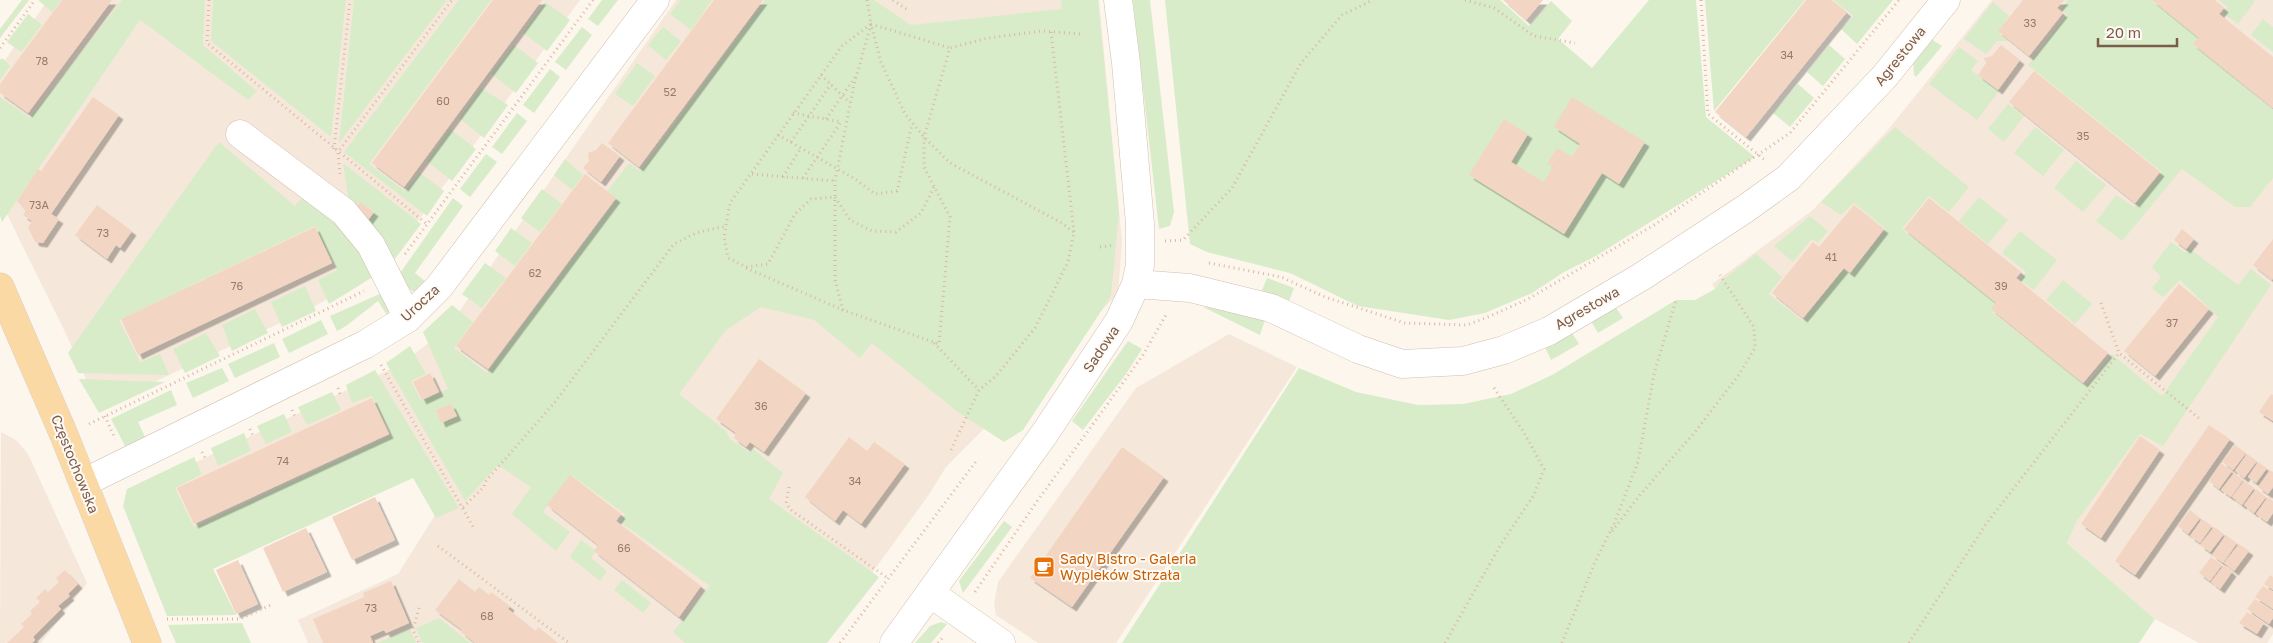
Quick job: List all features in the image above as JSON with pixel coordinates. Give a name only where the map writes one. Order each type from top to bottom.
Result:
[{"type":"main road","name":"Częstochowska","points":[[0,287],[20,330],[147,643]]},
{"type":"street","name":"Urocza","points":[[83,483],[343,356],[408,318],[440,287],[655,0]]},
{"type":"street","name":"Sadowa","points":[[894,643],[1056,417],[1119,321],[1136,284],[1140,265],[1140,224],[1126,63],[1118,0]]},
{"type":"street","name":"Agrestowa","points":[[1136,284],[1190,288],[1271,308],[1358,349],[1402,364],[1463,362],[1504,350],[1549,330],[1641,277],[1745,209],[1788,178],[1885,76],[1946,0]]},
{"type":"street","points":[[240,134],[344,212],[371,245],[408,318]]},
{"type":"street","points":[[930,593],[1001,643]]},
{"type":"path","points":[[0,48],[36,0]]},
{"type":"path","points":[[209,0],[207,43],[428,225]]},
{"type":"path","points":[[334,149],[350,0]]},
{"type":"path","points":[[344,212],[338,152],[452,0]]},
{"type":"path","points":[[84,426],[323,312],[388,276],[428,225],[593,0]]},
{"type":"path","points":[[867,0],[881,62],[905,114],[924,136],[950,163],[1062,223],[1074,232]]},
{"type":"path","points":[[893,0],[909,11]]},
{"type":"path","points":[[1183,240],[1232,188],[1301,63],[1342,15],[1373,0]]},
{"type":"path","points":[[1465,0],[1494,8],[1534,36],[1575,43]]},
{"type":"path","points":[[1701,0],[1708,114],[1788,178]]},
{"type":"path","points":[[1202,262],[1281,277],[1325,297],[1406,323],[1467,325],[1528,299],[1654,225],[1790,133],[1899,0]]},
{"type":"path","points":[[871,24],[950,48],[988,38],[1042,31],[1080,34]]},
{"type":"path","points":[[843,310],[835,280],[835,182],[850,102],[871,24]]},
{"type":"path","points":[[871,24],[842,46],[730,203],[724,237],[728,258],[843,310],[939,344],[950,217],[924,167],[924,136],[950,48]]},
{"type":"path","points":[[952,450],[979,390],[996,376],[1035,328],[1068,262],[1074,232],[1051,32]]},
{"type":"path","points":[[826,119],[857,73]]},
{"type":"path","points":[[821,75],[850,102]]},
{"type":"path","points":[[791,142],[831,84]]},
{"type":"path","points":[[793,113],[846,123]]},
{"type":"path","points":[[803,178],[841,122]]},
{"type":"path","points":[[778,135],[837,168],[874,194],[897,191],[913,123]]},
{"type":"path","points":[[782,177],[801,148]]},
{"type":"path","points":[[751,174],[835,182]]},
{"type":"path","points":[[835,197],[850,220],[872,231],[896,232],[921,213],[934,186]]},
{"type":"path","points":[[746,267],[768,264],[795,214],[811,199],[835,197]]},
{"type":"path","points":[[463,507],[484,487],[485,482],[555,402],[674,244],[696,233],[726,226]]},
{"type":"path","points":[[1607,538],[1640,495],[1706,418],[1738,376],[1755,348],[1754,327],[1720,275]]},
{"type":"path","points":[[969,600],[1038,500],[1143,355],[1176,298],[1190,288]]},
{"type":"path","points":[[1562,643],[1638,462],[1654,374],[1676,300]]},
{"type":"path","points":[[2102,304],[2119,353],[2200,419]]},
{"type":"path","points":[[933,342],[979,390]]},
{"type":"path","points":[[1909,643],[1986,524],[2119,353]]},
{"type":"path","points":[[378,361],[463,507],[474,530]]},
{"type":"path","points":[[337,383],[342,397]]},
{"type":"path","points":[[1445,643],[1501,544],[1534,495],[1544,469],[1523,431],[1492,385]]},
{"type":"path","points":[[105,416],[116,440]]},
{"type":"path","points":[[840,643],[978,460]]},
{"type":"path","points":[[789,487],[786,503],[791,510],[889,579]]},
{"type":"path","points":[[438,546],[569,643]]},
{"type":"path","points":[[160,620],[240,619],[273,604]]},
{"type":"path","points":[[419,608],[414,630],[419,643]]},
{"type":"shaded area","points":[[48,0],[580,0],[415,225],[369,275],[310,309],[99,408],[65,332],[0,200],[0,67]]},
{"type":"shaded area","points":[[676,0],[1099,0],[1122,242],[1118,294],[946,467],[928,496],[821,643],[308,643],[298,620],[398,574],[437,512],[416,473],[189,531],[163,478],[399,365],[433,340],[456,316]]},
{"type":"shaded area","points":[[1992,0],[2273,0],[2273,634],[2267,643],[2199,643],[2155,619],[2067,543],[2077,521],[1715,289],[1712,284],[1813,210],[1888,130]]},
{"type":"shaded area","points":[[1229,334],[1297,367],[1116,643],[1038,643],[996,615],[994,604],[998,582],[1136,388]]},
{"type":"shaded area","points":[[1,432],[16,440],[28,454],[87,583],[41,643],[0,643]]},
{"type":"green space","points":[[22,0],[29,0],[0,38],[0,29]]},
{"type":"green space","points":[[38,0],[61,0],[52,12]]},
{"type":"green space","points":[[122,0],[205,0],[203,45],[257,91],[248,100],[140,20],[2,222],[0,216],[0,97],[30,118]]},
{"type":"green space","points":[[213,0],[346,0],[331,137],[211,41]]},
{"type":"green space","points":[[354,0],[447,0],[339,143]]},
{"type":"green space","points":[[459,0],[491,0],[369,164],[405,191],[420,173],[444,191],[427,216],[344,152]]},
{"type":"green space","points":[[602,0],[618,0],[598,26],[588,19]]},
{"type":"green space","points":[[681,0],[712,0],[691,30],[670,14]]},
{"type":"green space","points":[[765,0],[874,0],[911,25],[1062,9],[1061,0],[1098,0],[1119,212],[1111,296],[1023,430],[1004,442],[958,412],[872,343],[860,358],[814,320],[761,307],[726,330],[679,394],[726,431],[730,439],[749,452],[753,449],[783,473],[769,499],[879,577],[827,643],[685,643],[673,632],[710,586],[620,522],[625,514],[571,475],[543,512],[570,532],[556,551],[512,514],[531,487],[498,465],[465,501],[386,363],[410,346],[426,374],[411,381],[421,400],[448,389],[423,332],[452,305],[473,322],[454,348],[487,373],[617,199],[607,191],[629,163],[640,171]]},
{"type":"green space","points":[[1133,0],[1150,0],[1174,212],[1170,226],[1159,229]]},
{"type":"green space","points":[[1165,0],[1500,0],[1529,26],[1551,1],[1572,21],[1558,39],[1592,68],[1649,0],[1696,0],[1706,117],[1755,157],[1594,257],[1564,272],[1532,293],[1485,313],[1449,320],[1358,306],[1290,273],[1207,252],[1190,244]]},
{"type":"green space","points":[[1705,0],[1805,0],[1714,111]]},
{"type":"green space","points":[[1833,0],[1893,0],[1857,44],[1841,29],[1853,16]]},
{"type":"green space","points":[[2068,0],[2151,0],[2200,39],[2195,46],[2273,110],[2273,178],[2250,207],[2235,207],[2182,169],[2122,241],[2096,221],[2116,195],[2134,207],[2162,172],[2028,65],[2067,15],[2061,9]]},
{"type":"green space","points":[[2218,0],[2255,1],[2238,24],[2223,13],[2228,7]]},
{"type":"green space","points":[[545,2],[570,20],[547,51],[523,33]]},
{"type":"green space","points":[[1993,2],[2009,16],[1998,32],[2008,41],[1997,41],[1986,54],[1964,39]]},
{"type":"green space","points":[[28,14],[42,25],[21,52],[7,42]]},
{"type":"green space","points":[[2263,19],[2273,27],[2273,52],[2251,35]]},
{"type":"green space","points":[[582,27],[592,35],[566,70],[555,62]]},
{"type":"green space","points":[[663,27],[681,41],[666,60],[648,45]]},
{"type":"green space","points":[[1928,37],[1942,46],[1916,77],[1914,75],[1913,59]]},
{"type":"green space","points":[[514,45],[538,63],[516,93],[491,74]]},
{"type":"green space","points":[[1829,45],[1845,59],[1823,86],[1807,72]]},
{"type":"green space","points":[[1959,47],[1978,61],[1971,70],[1999,91],[1977,120],[1929,84]]},
{"type":"green space","points":[[2,58],[10,66],[0,80],[0,60]]},
{"type":"green space","points":[[637,63],[655,76],[633,106],[615,94]]},
{"type":"green space","points":[[550,69],[560,77],[534,113],[523,105]]},
{"type":"green space","points":[[1798,84],[1814,98],[1790,127],[1773,113]]},
{"type":"green space","points":[[481,88],[508,105],[484,138],[459,118]]},
{"type":"green space","points":[[2008,104],[2024,116],[2004,142],[1988,129]]},
{"type":"green space","points":[[517,113],[527,121],[502,154],[492,147]]},
{"type":"green space","points":[[1895,127],[1969,187],[1949,212],[1929,196],[1902,229],[1999,304],[1993,313],[2086,386],[2112,354],[2162,396],[2218,317],[2180,280],[2163,297],[2152,288],[2161,277],[2152,267],[2171,242],[2186,253],[2189,248],[2238,285],[2251,269],[2271,285],[2163,446],[2140,434],[2077,521],[2067,543],[2155,619],[2139,643],[1122,643],[1299,368],[1356,392],[1418,405],[1463,404],[1511,394],[1552,375],[1676,300],[1695,300],[1715,289],[1720,282],[1756,254],[1782,277],[1769,294],[1803,321],[1842,269],[1849,274],[1886,229],[1854,203],[1841,215],[1821,202]]},
{"type":"green space","points":[[2035,127],[2064,150],[2043,176],[2014,153]]},
{"type":"green space","points":[[450,129],[476,149],[452,181],[427,161]]},
{"type":"green space","points":[[219,142],[295,206],[308,191],[355,241],[376,275],[329,304],[318,280],[337,270],[315,226],[119,320],[140,362],[160,354],[169,375],[78,373],[68,353]]},
{"type":"green space","points":[[486,154],[497,162],[470,197],[460,189]]},
{"type":"green space","points":[[565,159],[583,175],[572,190],[554,175]]},
{"type":"green space","points":[[2076,161],[2106,185],[2083,212],[2054,188]]},
{"type":"green space","points":[[343,163],[421,224],[391,264],[366,226],[374,211],[359,202],[351,214]]},
{"type":"green space","points":[[542,189],[562,204],[540,232],[521,218]]},
{"type":"green space","points":[[1979,197],[2008,220],[1988,244],[1959,221]]},
{"type":"green space","points":[[453,198],[463,206],[415,273],[426,282],[417,291],[412,291],[398,276]]},
{"type":"green space","points":[[1810,216],[1828,231],[1818,243],[1812,239],[1793,262],[1774,246]]},
{"type":"green space","points":[[511,228],[532,243],[515,266],[495,251]]},
{"type":"green space","points":[[2020,231],[2057,260],[2034,290],[2020,280],[2026,272],[2002,253]]},
{"type":"green space","points":[[485,263],[506,278],[482,308],[462,294]]},
{"type":"green space","points":[[1267,278],[1294,288],[1288,304],[1264,295],[1262,290]]},
{"type":"green space","points":[[2063,280],[2092,304],[2075,324],[2046,300]]},
{"type":"green space","points":[[305,286],[316,311],[282,327],[271,302]]},
{"type":"green space","points":[[384,292],[391,308],[387,315],[378,301],[337,331],[330,316]]},
{"type":"green space","points":[[1612,302],[1623,318],[1598,333],[1591,321]]},
{"type":"green space","points":[[1203,307],[1237,310],[1265,320],[1260,335]]},
{"type":"green space","points":[[255,309],[268,333],[232,351],[222,325]]},
{"type":"green space","points":[[321,320],[328,334],[289,353],[282,339]]},
{"type":"green space","points":[[206,333],[220,356],[185,373],[173,349]]},
{"type":"green space","points":[[1572,333],[1579,344],[1551,360],[1544,345]]},
{"type":"green space","points":[[1128,341],[1142,349],[1126,374],[1083,430],[1072,421]]},
{"type":"green space","points":[[274,343],[280,357],[235,378],[228,364]]},
{"type":"green space","points":[[222,368],[229,381],[193,398],[186,383]]},
{"type":"green space","points":[[375,370],[459,508],[436,518],[413,478],[213,569],[236,615],[167,616],[123,506],[127,489],[194,457],[202,474],[175,488],[194,527],[391,435],[372,396],[352,403],[346,385]]},
{"type":"green space","points":[[79,379],[165,382],[99,413]]},
{"type":"green space","points":[[171,390],[177,405],[138,422],[145,437],[125,446],[111,419]]},
{"type":"green space","points":[[332,392],[341,410],[307,425],[298,407]]},
{"type":"green space","points":[[284,414],[292,432],[266,444],[257,426]]},
{"type":"green space","points":[[244,433],[251,451],[218,466],[211,448]]},
{"type":"green space","points":[[1004,521],[1012,527],[963,593],[959,581]]},
{"type":"green space","points":[[581,540],[596,551],[591,558],[607,571],[600,581],[570,557]]},
{"type":"green space","points":[[622,580],[651,603],[643,613],[614,590]]},
{"type":"green space","points":[[439,618],[470,643],[422,643],[416,628]]},
{"type":"green space","points":[[941,622],[947,624],[931,643],[915,643],[930,626]]},
{"type":"green space","points":[[242,623],[251,643],[176,643],[168,625]]},
{"type":"green space","points":[[410,629],[416,643],[377,643]]},
{"type":"building","points":[[62,0],[112,0],[28,113],[0,93],[0,84]]},
{"type":"building","points":[[493,0],[542,0],[404,187],[372,163]]},
{"type":"building","points":[[714,0],[763,0],[639,167],[608,143]]},
{"type":"building","points":[[1503,0],[1543,0],[1526,20]]},
{"type":"building","points":[[1806,0],[1832,0],[1847,12],[1746,137],[1715,112]]},
{"type":"building","points":[[2023,0],[2064,0],[2057,8],[2063,13],[2029,56],[1998,31]]},
{"type":"building","points":[[2152,0],[2215,0],[2224,8],[2219,14],[2273,57],[2273,108],[2193,44],[2199,38]]},
{"type":"building","points":[[2001,45],[2020,60],[1998,90],[1978,75],[1986,63],[1984,58],[1992,56]]},
{"type":"building","points":[[2034,71],[2160,172],[2135,203],[2009,102]]},
{"type":"building","points":[[93,97],[119,115],[51,214],[59,219],[43,243],[35,242],[28,227],[32,221],[23,215],[26,210],[17,201],[38,169],[41,171]]},
{"type":"building","points":[[1572,97],[1645,142],[1619,184],[1602,173],[1564,234],[1469,175],[1504,119],[1528,134],[1511,162],[1544,182],[1553,167],[1547,164],[1557,148],[1572,157],[1580,144],[1554,127]]},
{"type":"building","points":[[602,143],[620,156],[601,182],[583,168],[589,161],[588,153],[596,150]]},
{"type":"building","points":[[585,174],[616,198],[488,369],[456,346]]},
{"type":"building","points":[[1929,198],[2021,272],[2016,278],[2108,353],[2083,383],[1991,309],[1996,303],[1904,229]]},
{"type":"building","points":[[360,202],[374,212],[365,224],[351,214]]},
{"type":"building","points":[[97,205],[132,231],[120,248],[116,245],[107,259],[75,235]]},
{"type":"building","points":[[1854,205],[1884,229],[1850,273],[1844,268],[1803,318],[1772,293],[1813,242],[1819,247]]},
{"type":"building","points":[[315,227],[332,263],[138,355],[121,319]]},
{"type":"building","points":[[2182,229],[2194,239],[2186,249],[2174,240]]},
{"type":"building","points":[[2273,239],[2273,278],[2272,280],[2253,265]]},
{"type":"building","points":[[2179,284],[2209,309],[2155,376],[2124,351]]},
{"type":"building","points":[[759,359],[806,393],[764,452],[750,442],[746,447],[734,438],[736,433],[716,419]]},
{"type":"building","points":[[430,373],[439,392],[422,400],[413,382]]},
{"type":"building","points":[[2271,394],[2273,395],[2273,421],[2259,412]]},
{"type":"building","points":[[372,398],[389,434],[194,524],[177,488]]},
{"type":"building","points":[[451,404],[457,416],[441,423],[436,410]]},
{"type":"building","points":[[2209,425],[2230,439],[2135,575],[2115,561]]},
{"type":"building","points":[[2140,436],[2160,450],[2101,538],[2081,524]]},
{"type":"building","points":[[849,437],[867,451],[874,442],[905,464],[861,524],[843,510],[835,521],[805,497]]},
{"type":"building","points":[[2235,445],[2246,453],[2233,470],[2222,462]]},
{"type":"building","points":[[1122,447],[1164,477],[1072,607],[1030,578]]},
{"type":"building","points":[[2247,454],[2257,461],[2244,478],[2235,471]]},
{"type":"building","points":[[2258,462],[2267,468],[2256,483],[2248,477]]},
{"type":"building","points":[[2221,463],[2232,471],[2219,489],[2209,481]]},
{"type":"building","points":[[2270,470],[2273,472],[2273,487],[2268,494],[2258,487]]},
{"type":"building","points":[[2234,473],[2243,480],[2231,497],[2221,490]]},
{"type":"building","points":[[570,475],[621,514],[616,521],[701,586],[679,617],[594,551],[598,545],[547,505]]},
{"type":"building","points":[[2244,481],[2254,488],[2242,505],[2232,497]]},
{"type":"building","points":[[2256,489],[2266,497],[2254,513],[2244,505]]},
{"type":"building","points":[[375,497],[395,540],[352,560],[332,517]]},
{"type":"building","points":[[2268,497],[2273,501],[2273,513],[2267,522],[2256,514]]},
{"type":"building","points":[[2190,510],[2200,518],[2188,534],[2178,526]]},
{"type":"building","points":[[2202,519],[2212,526],[2200,543],[2190,536]]},
{"type":"building","points":[[2214,527],[2224,534],[2210,552],[2200,545]]},
{"type":"building","points":[[306,528],[327,572],[283,592],[263,548]]},
{"type":"building","points":[[2226,535],[2237,543],[2223,563],[2212,555]]},
{"type":"building","points":[[2239,544],[2249,551],[2234,571],[2224,563]]},
{"type":"building","points":[[2211,557],[2222,565],[2210,581],[2199,573]]},
{"type":"building","points":[[238,560],[258,604],[236,614],[216,570]]},
{"type":"building","points":[[2224,565],[2232,572],[2220,589],[2211,582]]},
{"type":"building","points":[[65,570],[78,584],[68,594],[70,596],[58,606],[61,609],[33,637],[35,640],[32,643],[7,643],[24,627],[21,624],[32,614],[30,611],[40,602],[36,598],[45,589],[48,592],[59,582],[56,578]]},
{"type":"building","points":[[2270,575],[2273,577],[2273,590],[2264,584]]},
{"type":"building","points":[[459,579],[475,592],[479,587],[489,595],[491,592],[510,606],[508,609],[536,631],[538,627],[558,643],[475,643],[461,632],[462,630],[435,610]]},
{"type":"building","points":[[391,581],[409,623],[386,633],[384,630],[370,636],[373,643],[323,643],[313,619],[364,597],[363,593]]},
{"type":"building","points":[[2263,586],[2273,592],[2273,609],[2255,597]]},
{"type":"building","points":[[2255,599],[2273,611],[2273,618],[2269,624],[2247,609]]},
{"type":"building","points":[[2247,612],[2264,623],[2257,634],[2239,623]]},
{"type":"place","name":"Sady Bistro - Galeria Wypieków Strzała","points":[[1044,567]]}]
